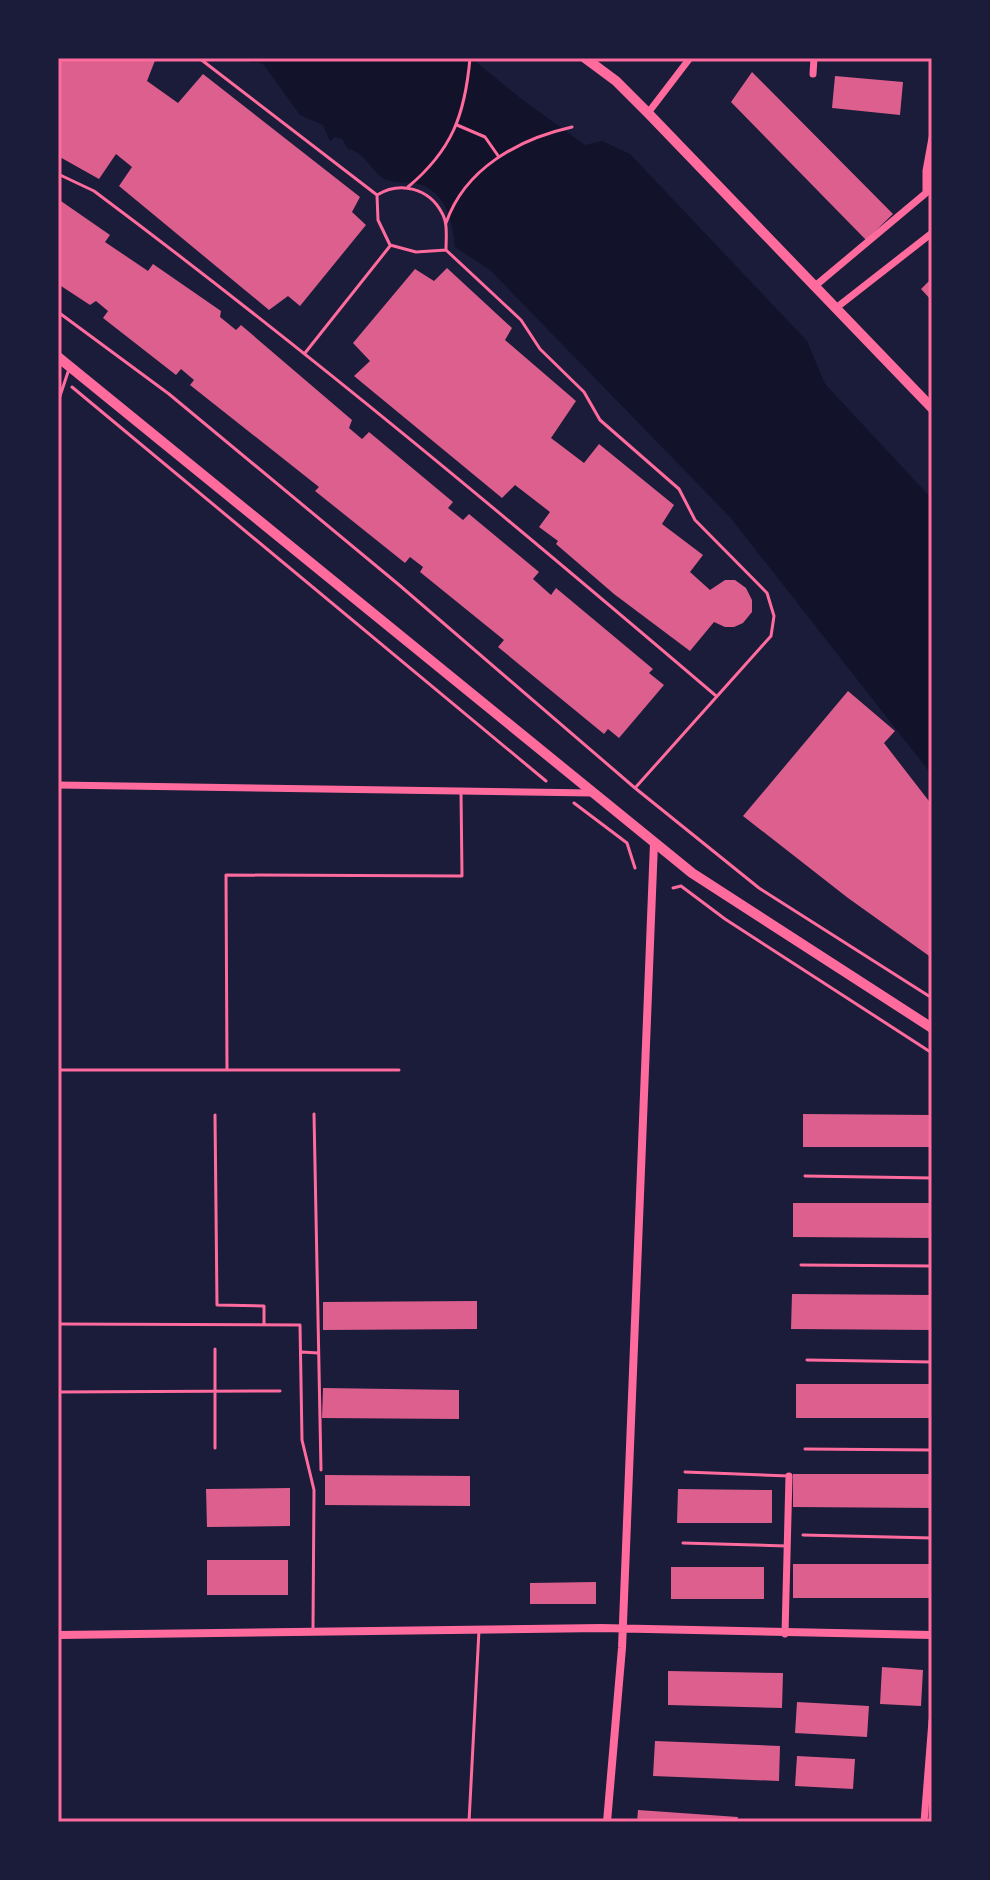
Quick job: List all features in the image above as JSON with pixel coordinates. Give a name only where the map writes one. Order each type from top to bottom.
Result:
[{"type":"main road","points":[[585,58],[616,81],[648,113],[932,408]]},
{"type":"main road","points":[[58,357],[692,873],[932,1028]]},
{"type":"street","points":[[648,113],[690,58]]},
{"type":"street","points":[[813,74],[814,58]]},
{"type":"street","points":[[815,286],[926,193],[932,138]]},
{"type":"street","points":[[836,308],[932,233]]},
{"type":"street","points":[[58,785],[593,793]]},
{"type":"street","points":[[607,1822],[621,1628],[654,843]]},
{"type":"street","points":[[785,1634],[789,1476]]},
{"type":"street","points":[[58,1635],[621,1628],[932,1635]]},
{"type":"street","points":[[924,1822],[932,1721]]},
{"type":"lane","points":[[199,58],[377,195]]},
{"type":"lane","points":[[408,187],[429,167],[457,125],[465,102],[470,58]]},
{"type":"lane","points":[[457,125],[485,137],[499,157]]},
{"type":"lane","points":[[446,223],[462,192],[499,157],[528,139],[572,127]]},
{"type":"lane","points":[[58,174],[94,191],[305,353],[479,493],[717,696]]},
{"type":"lane","points":[[377,195],[386,189],[408,187],[426,194],[443,213],[446,250]]},
{"type":"lane","points":[[377,195],[378,220],[390,245],[416,252],[446,250],[521,320],[540,349],[584,392],[600,420],[679,489],[695,520],[767,593],[774,616],[771,636],[635,788]]},
{"type":"lane","points":[[305,353],[390,245]]},
{"type":"lane","points":[[58,312],[169,394],[398,584],[635,788],[759,888],[932,998]]},
{"type":"lane","points":[[58,402],[70,365]]},
{"type":"lane","points":[[227,1070],[226,875],[462,876],[461,791]]},
{"type":"lane","points":[[58,1070],[399,1070]]},
{"type":"lane","points":[[314,1114],[321,1470]]},
{"type":"lane","points":[[215,1115],[217,1305],[264,1306],[264,1325]]},
{"type":"lane","points":[[805,1176],[932,1178]]},
{"type":"lane","points":[[801,1265],[932,1266]]},
{"type":"lane","points":[[58,1324],[300,1325],[302,1440],[314,1490],[313,1632]]},
{"type":"lane","points":[[215,1349],[215,1448]]},
{"type":"lane","points":[[301,1352],[318,1353]]},
{"type":"lane","points":[[807,1360],[932,1362]]},
{"type":"lane","points":[[58,1392],[280,1391]]},
{"type":"lane","points":[[805,1449],[932,1450]]},
{"type":"lane","points":[[685,1472],[789,1476]]},
{"type":"lane","points":[[803,1535],[932,1538]]},
{"type":"lane","points":[[683,1543],[786,1546]]},
{"type":"lane","points":[[469,1822],[479,1630]]},
{"type":"path","points":[[66,382],[560,793],[627,843],[635,868]]},
{"type":"path","points":[[673,888],[681,886],[725,919],[932,1053]]},
{"type":"shaded area","points":[[248,58],[471,58],[585,145],[602,141],[630,154],[807,341],[825,384],[932,499],[932,775],[730,517],[490,270],[455,247],[450,218],[436,194],[419,184],[387,180],[359,154],[348,149],[342,139],[335,137],[330,141],[323,125],[300,115],[264,65],[252,63]]},
{"type":"building","points":[[58,58],[156,58],[147,81],[178,103],[203,74],[360,197],[352,212],[366,225],[300,306],[288,296],[269,310],[119,186],[132,167],[116,154],[99,179],[58,156]]},
{"type":"building","points":[[752,72],[893,214],[866,240],[731,102]]},
{"type":"building","points":[[835,76],[903,82],[900,115],[832,108]]},
{"type":"building","points":[[58,199],[110,235],[105,242],[148,271],[153,264],[221,311],[220,317],[236,330],[241,325],[352,420],[349,428],[362,439],[369,432],[453,502],[448,508],[463,520],[469,514],[539,572],[533,579],[551,595],[556,588],[653,669],[649,673],[664,685],[619,738],[608,729],[604,734],[498,647],[504,640],[420,572],[423,567],[410,557],[405,563],[315,491],[319,487],[190,385],[194,380],[181,369],[176,375],[103,318],[108,311],[96,301],[90,305],[58,284]]},
{"type":"building","points":[[447,268],[512,328],[505,340],[576,401],[551,438],[584,463],[599,444],[674,505],[662,524],[703,555],[690,572],[710,590],[725,580],[735,580],[746,588],[752,600],[752,612],[743,623],[725,627],[714,622],[690,651],[614,594],[556,544],[558,541],[539,527],[550,512],[515,485],[502,498],[354,376],[370,361],[353,343],[415,269],[434,281]]},
{"type":"building","points":[[932,278],[932,301],[921,289]]},
{"type":"building","points":[[848,691],[895,731],[884,743],[932,805],[932,958],[848,898],[743,816]]},
{"type":"building","points":[[803,1114],[932,1115],[932,1147],[803,1147]]},
{"type":"building","points":[[793,1203],[932,1203],[932,1238],[793,1237]]},
{"type":"building","points":[[792,1294],[932,1295],[932,1330],[791,1329]]},
{"type":"building","points":[[477,1301],[477,1329],[323,1330],[323,1302]]},
{"type":"building","points":[[796,1384],[932,1384],[932,1418],[796,1418]]},
{"type":"building","points":[[323,1388],[459,1390],[459,1419],[322,1418]]},
{"type":"building","points":[[793,1474],[932,1474],[932,1508],[793,1507]]},
{"type":"building","points":[[325,1475],[470,1476],[470,1506],[325,1505]]},
{"type":"building","points":[[290,1488],[290,1526],[207,1527],[206,1489]]},
{"type":"building","points":[[678,1489],[772,1490],[772,1523],[677,1523]]},
{"type":"building","points":[[207,1560],[288,1560],[288,1595],[207,1595]]},
{"type":"building","points":[[793,1564],[932,1564],[932,1598],[793,1598]]},
{"type":"building","points":[[671,1567],[764,1567],[764,1599],[671,1599]]},
{"type":"building","points":[[596,1582],[596,1604],[530,1604],[530,1583]]},
{"type":"building","points":[[882,1667],[923,1670],[921,1706],[880,1704]]},
{"type":"building","points":[[668,1671],[783,1673],[782,1708],[668,1705]]},
{"type":"building","points":[[797,1702],[869,1706],[867,1737],[795,1733]]},
{"type":"building","points":[[655,1741],[780,1746],[779,1781],[653,1776]]},
{"type":"building","points":[[797,1756],[855,1759],[853,1789],[795,1786]]},
{"type":"building","points":[[638,1810],[738,1817],[737,1822],[637,1822]]}]
